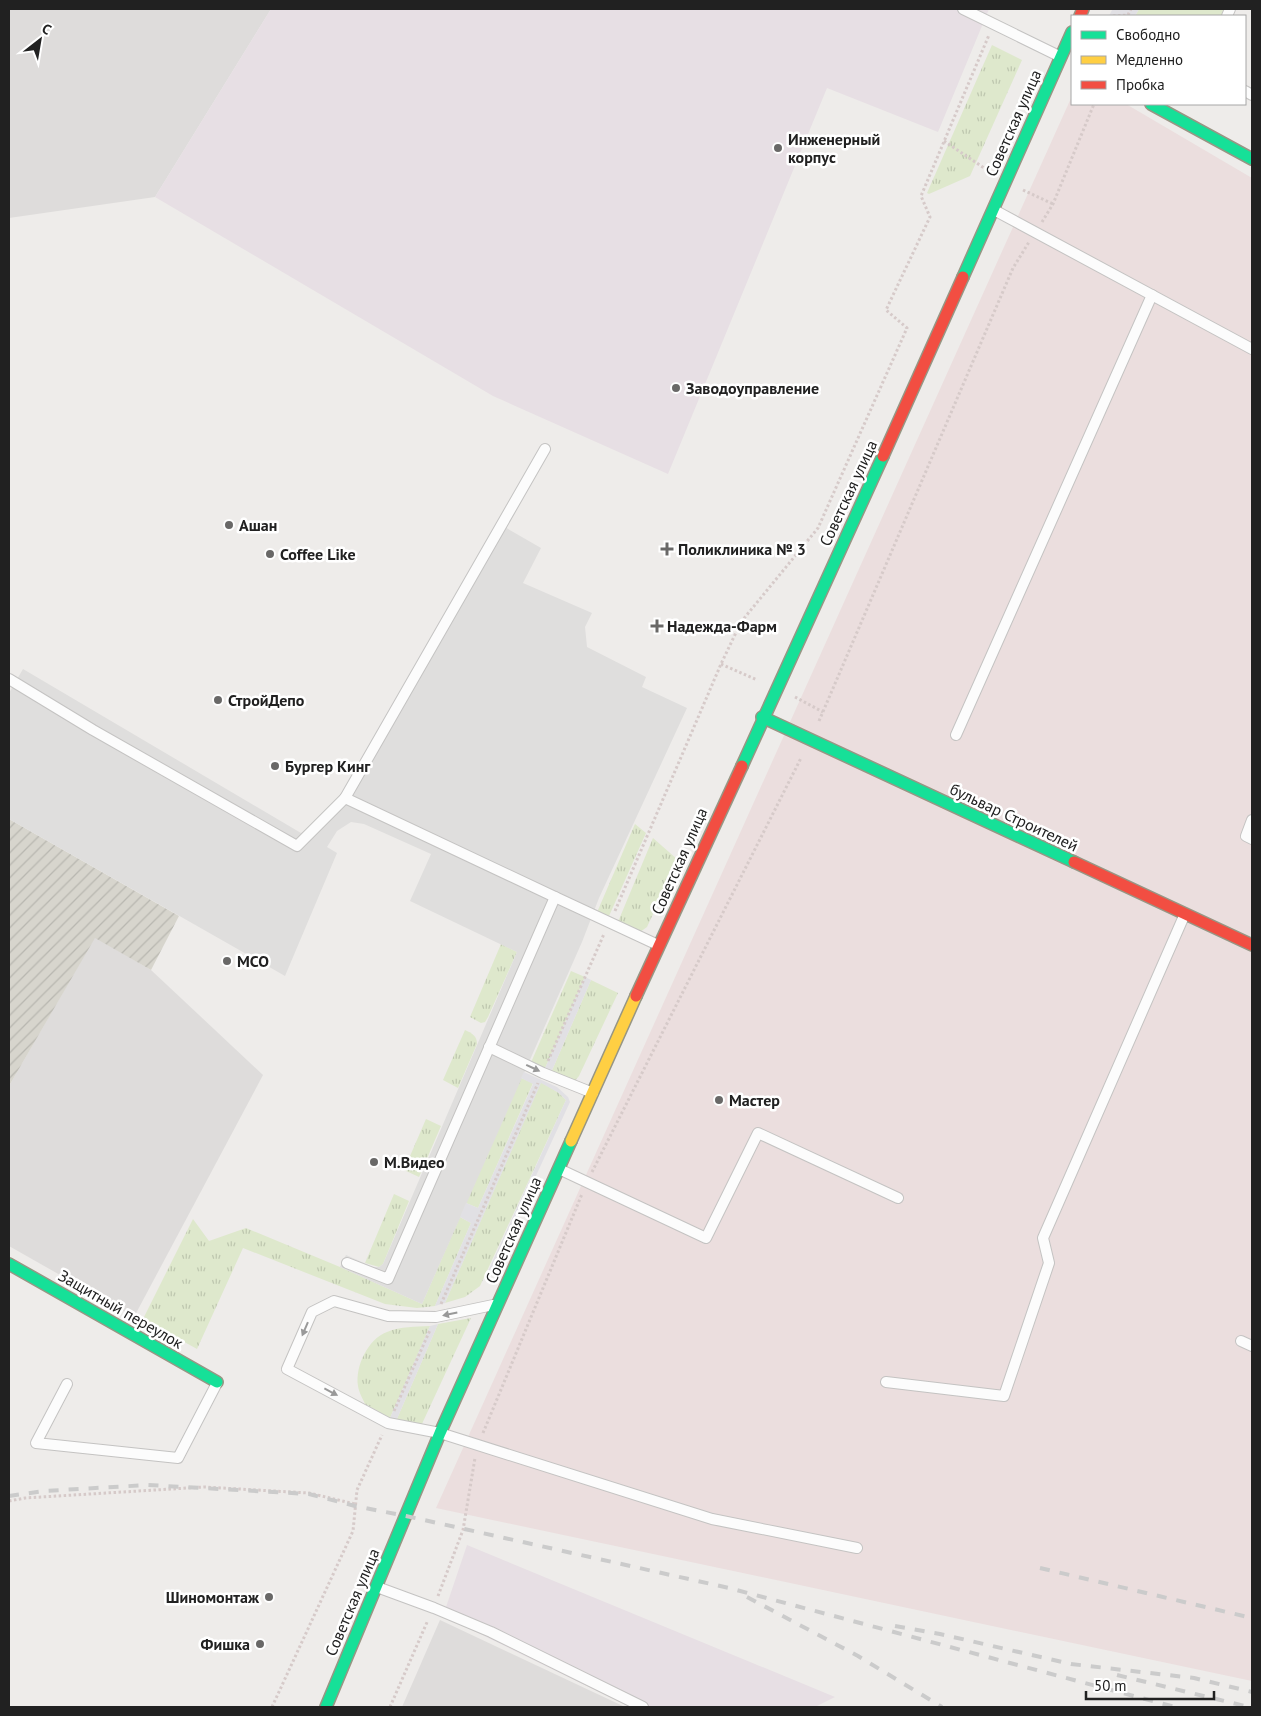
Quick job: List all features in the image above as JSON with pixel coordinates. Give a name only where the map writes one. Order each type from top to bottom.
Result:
[{"type":"main road","name":"Советская улица","points":[[326,1707],[440,1433],[558,1168],[594,1093],[762,717],[860,508],[1071,34]]},
{"type":"main road","points":[[1154,105],[1182,116],[1252,159]]},
{"type":"main road","name":"бульвар Строителей","points":[[762,717],[1252,945]]},
{"type":"main road","name":"Защитный переулок","points":[[9,1264],[217,1382]]},
{"type":"lane","points":[[963,9],[1061,57]]},
{"type":"lane","points":[[993,209],[1252,349]]},
{"type":"lane","points":[[956,735],[1152,295]]},
{"type":"lane","points":[[9,680],[297,846],[345,798],[545,449]]},
{"type":"lane","points":[[345,798],[659,946]]},
{"type":"lane","points":[[1252,820],[1246,836],[1252,839]]},
{"type":"lane","points":[[347,1263],[388,1279],[555,897]]},
{"type":"lane","points":[[886,1382],[1004,1396],[1049,1263],[1043,1238],[1185,915]]},
{"type":"lane","points":[[488,1047],[543,1073],[594,1093]]},
{"type":"lane","points":[[558,1168],[706,1238],[758,1133],[898,1198]]},
{"type":"lane","points":[[498,1304],[436,1317],[388,1316],[334,1301],[312,1312],[287,1369],[388,1423],[440,1433],[712,1519],[857,1548]]},
{"type":"lane","points":[[1241,1341],[1252,1346]]},
{"type":"lane","points":[[67,1384],[36,1443],[178,1458],[217,1382]]},
{"type":"lane","points":[[376,1587],[434,1608],[491,1632],[643,1707]]},
{"type":"path","points":[[272,1707],[353,1531],[357,1490],[436,1317],[721,664],[741,622],[818,528],[907,328],[886,310],[930,217],[921,196],[993,24]]},
{"type":"path","points":[[390,1707],[434,1608],[464,1530],[477,1445],[588,1181],[811,740],[1012,268],[1053,204],[1094,105]]},
{"type":"path","points":[[9,1501],[25,1498],[204,1487],[309,1493],[355,1504]]},
{"type":"shaded area","points":[[9,9],[271,9],[155,197],[9,218]]},
{"type":"shaded area","points":[[271,9],[989,9],[938,132],[827,88],[668,474],[493,396],[155,197]]},
{"type":"shaded area","points":[[1139,9],[1136,15],[1110,15],[1112,10]]},
{"type":"shaded area","points":[[1071,98],[1071,105],[1128,105],[1252,178],[1252,1681],[436,1508]]},
{"type":"shaded area","points":[[503,526],[541,548],[523,583],[592,613],[585,627],[587,647],[646,677],[642,687],[687,708],[599,898],[582,942],[422,1304],[340,1267],[346,1255],[373,1267],[379,1267],[383,1264],[517,952],[410,901],[431,854],[364,824],[351,822],[337,831],[327,847],[337,853],[285,976],[9,819],[9,693],[23,669],[301,833],[316,824],[334,806]]},
{"type":"shaded area","points":[[9,819],[179,916],[151,970],[95,938],[9,1086]]},
{"type":"shaded area","points":[[95,937],[151,970],[263,1075],[134,1317],[9,1246],[9,1086]]},
{"type":"shaded area","points":[[585,977],[591,980],[550,1075],[543,1073]]},
{"type":"shaded area","points":[[524,1072],[557,1087],[568,1097],[570,1102],[488,1280],[485,1278],[566,1100],[559,1093],[541,1083],[445,1303],[435,1306],[471,1223],[460,1217],[466,1203],[478,1208],[533,1084],[521,1078]]},
{"type":"shaded area","points":[[438,1324],[396,1421],[390,1418],[430,1326]]},
{"type":"shaded area","points":[[467,1545],[835,1697],[815,1707],[630,1707],[443,1616]]},
{"type":"shaded area","points":[[440,1620],[625,1707],[402,1707]]},
{"type":"green space","points":[[1139,9],[1225,9],[1222,15],[1136,15]]},
{"type":"green space","points":[[992,45],[1022,60],[970,176],[929,194],[927,193]]},
{"type":"green space","points":[[635,824],[646,833],[605,925],[598,910]]},
{"type":"green space","points":[[653,838],[678,860],[647,927],[636,935],[615,929]]},
{"type":"green space","points":[[501,944],[517,952],[488,1017],[485,1022],[481,1023],[470,1017]]},
{"type":"green space","points":[[571,971],[585,977],[543,1073],[529,1067]]},
{"type":"green space","points":[[591,980],[618,993],[579,1076],[574,1082],[550,1075]]},
{"type":"green space","points":[[465,1030],[474,1035],[477,1044],[458,1088],[443,1080]]},
{"type":"green space","points":[[521,1078],[533,1083],[478,1208],[466,1203]]},
{"type":"green space","points":[[541,1082],[559,1093],[566,1100],[480,1286],[465,1297],[445,1303]]},
{"type":"green space","points":[[426,1119],[441,1126],[419,1177],[404,1170]]},
{"type":"green space","points":[[394,1194],[409,1201],[383,1264],[379,1267],[365,1263]]},
{"type":"green space","points":[[460,1217],[471,1223],[435,1306],[417,1308],[385,1304],[243,1248],[197,1349],[143,1319],[193,1219],[209,1241],[246,1228],[422,1304]]},
{"type":"green space","points":[[471,1318],[421,1426],[396,1421],[438,1324]]},
{"type":"green space","points":[[430,1326],[390,1418],[365,1404],[359,1389],[359,1370],[364,1354],[374,1341],[392,1330]]},
{"type":"railway","points":[[9,1496],[44,1491],[148,1485],[309,1494],[355,1506],[729,1588],[1175,1707]]},
{"type":"railway","points":[[1040,1568],[1252,1618]]},
{"type":"railway","points":[[747,1597],[858,1656],[942,1707]]},
{"type":"railway","points":[[895,1626],[940,1634],[1071,1664],[1194,1678],[1252,1692]]},
{"type":"railway","points":[[1117,1675],[1249,1707]]},
{"type":"traffic: fast","points":[[963,277],[1071,34]]},
{"type":"traffic: fast","points":[[1153,105],[1252,159]]},
{"type":"traffic: fast","points":[[742,766],[883,456]]},
{"type":"traffic: fast","points":[[762,717],[1074,862]]},
{"type":"traffic: fast","points":[[326,1707],[440,1433],[571,1141]]},
{"type":"traffic: fast","points":[[9,1264],[217,1382]]},
{"type":"traffic: slow","points":[[571,1141],[636,996]]},
{"type":"traffic: jam","points":[[1080,15],[1083,9]]},
{"type":"traffic: jam","points":[[883,456],[963,277]]},
{"type":"traffic: jam","points":[[636,996],[742,766]]},
{"type":"traffic: jam","points":[[1074,862],[1252,945]]},
{"type":"place","name":"Инженерный корпус","points":[[778,148]]},
{"type":"place","name":"Заводоуправление","points":[[676,388]]},
{"type":"place","name":"Ашан","points":[[229,525]]},
{"type":"place","name":"Поликлиника № 3","points":[[667,549]]},
{"type":"place","name":"Coffee Like","points":[[270,554]]},
{"type":"place","name":"Надежда-Фарм","points":[[657,626]]},
{"type":"place","name":"СтройДепо","points":[[218,700]]},
{"type":"place","name":"Бургер Кинг","points":[[275,766]]},
{"type":"place","name":"МСО","points":[[227,961]]},
{"type":"place","name":"Мастер","points":[[719,1100]]},
{"type":"place","name":"М.Видео","points":[[374,1162]]},
{"type":"place","name":"Шиномонтаж","points":[[269,1597]]},
{"type":"place","name":"Фишка","points":[[260,1644]]}]
